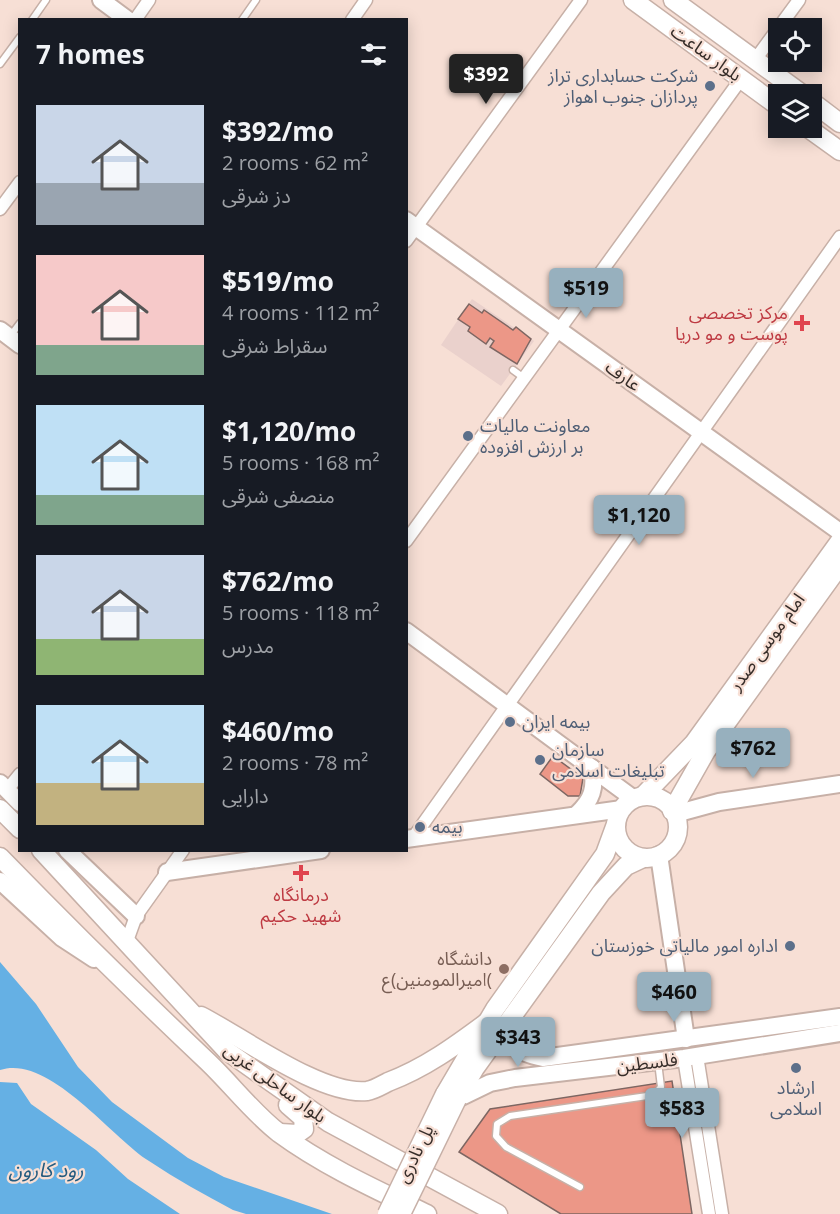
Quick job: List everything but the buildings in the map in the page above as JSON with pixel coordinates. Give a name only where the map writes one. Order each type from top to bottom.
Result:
[{"type":"main road","name":"بلوار ساعت","points":[[633,0],[768,99]]},
{"type":"main road","name":"بلوار ساعت","points":[[673,0],[788,84]]},
{"type":"main road","points":[[822,110],[840,123]]},
{"type":"main road","points":[[822,138],[840,151]]},
{"type":"main road","name":"امام موسی صدر","points":[[451,1096],[486,1023],[605,854],[629,807],[694,743],[840,541]]},
{"type":"main road","name":"امام موسی صدر","points":[[674,813],[706,752],[840,565]]},
{"type":"main road","points":[[451,1096],[475,1068],[601,893],[626,866],[651,856],[673,843],[677,834],[674,813],[662,800],[629,807],[620,843],[626,850],[651,856]]},
{"type":"main road","points":[[0,809],[18,827]]},
{"type":"main road","name":"بلوار ساحلی غربی","points":[[43,852],[127,940],[227,1051],[328,1122],[498,1214]]},
{"type":"main road","name":"بلوار ساحلی غربی","points":[[0,857],[106,966],[280,1133],[375,1190],[427,1214]]},
{"type":"main road","points":[[192,1012],[284,1064],[336,1087],[367,1091],[402,1077],[440,1057],[486,1023]]},
{"type":"main road","points":[[257,1072],[306,1124],[297,1134],[280,1133]]},
{"type":"main road","name":"پل نادری","points":[[387,1214],[451,1096]]},
{"type":"main road","name":"پل نادری","points":[[401,1214],[451,1096]]},
{"type":"street","points":[[101,0],[125,18]]},
{"type":"street","points":[[136,18],[149,0]]},
{"type":"street","points":[[353,18],[366,0]]},
{"type":"street","points":[[410,229],[581,0]]},
{"type":"street","points":[[755,60],[799,0]]},
{"type":"street","points":[[408,539],[741,79]]},
{"type":"street","points":[[0,209],[18,185]]},
{"type":"street","name":"عارف","points":[[410,229],[560,330],[840,532]]},
{"type":"street","points":[[410,838],[840,237]]},
{"type":"street","points":[[408,632],[592,768],[629,807]]},
{"type":"street","points":[[577,814],[592,794],[594,781],[592,768]]},
{"type":"street","points":[[18,776],[4,787],[18,801]]},
{"type":"street","points":[[674,813],[718,802],[840,784]]},
{"type":"street","points":[[410,838],[629,807]]},
{"type":"street","points":[[69,852],[135,916]]},
{"type":"street","points":[[127,940],[135,916],[182,852]]},
{"type":"street","points":[[218,852],[231,863]]},
{"type":"street","points":[[167,872],[307,852]]},
{"type":"street","points":[[651,856],[686,1039]]},
{"type":"street","points":[[0,881],[62,938],[106,966]]},
{"type":"street","name":"فلسطین","points":[[543,1058],[840,1017]]},
{"type":"street","points":[[510,1020],[512,1041],[522,1053],[543,1058]]},
{"type":"street","name":"فلسطین","points":[[451,1096],[490,1083],[690,1057],[840,1034]]},
{"type":"street","points":[[690,1057],[709,1214]]},
{"type":"street","points":[[690,1057],[722,1214]]},
{"type":"street","points":[[543,1058],[535,1065],[536,1070],[544,1077]]},
{"type":"lane","points":[[33,18],[46,0]]},
{"type":"lane","points":[[243,18],[256,0]]},
{"type":"lane","points":[[0,64],[18,40]]},
{"type":"lane","points":[[513,370],[524,379]]},
{"type":"lane","points":[[580,1187],[506,1147],[496,1136],[497,1124],[510,1116],[654,1095],[661,1087],[658,1061]]},
{"type":"shaded area","points":[[472,299],[534,341],[501,386],[441,345]]},
{"type":"water","name":"رود کارون","points":[[0,962],[36,1004],[78,1067],[112,1102],[188,1158],[224,1177],[332,1214],[246,1214],[233,1210],[149,1161],[59,1085],[39,1074],[19,1068],[0,1070]]},
{"type":"water","name":"رود کارون","points":[[0,1082],[17,1083],[31,1104],[96,1150],[128,1179],[180,1214],[0,1214]]},
{"type":"place","name":"شرکت حسابداری تراز پردازان جنوب اهواز","points":[[710,86]]},
{"type":"place","name":"مرکز تخصصی پوست و مو دریا","points":[[802,323]]},
{"type":"place","name":"معاونت مالیات بر ارزش افزوده","points":[[468,436]]},
{"type":"place","name":"بیمه ایران","points":[[510,722]]},
{"type":"place","name":"سازمان تبلیغات اسلامی","points":[[540,760]]},
{"type":"place","name":"بیمه","points":[[420,827]]},
{"type":"place","name":"درمانگاه شهید حکیم","points":[[301,873]]},
{"type":"place","name":"اداره امور مالیاتی خوزستان","points":[[790,946]]},
{"type":"place","name":"دانشگاه امیرالمومنین)ع(","points":[[504,969]]},
{"type":"place","name":"ارشاد اسلامی","points":[[796,1068]]}]
